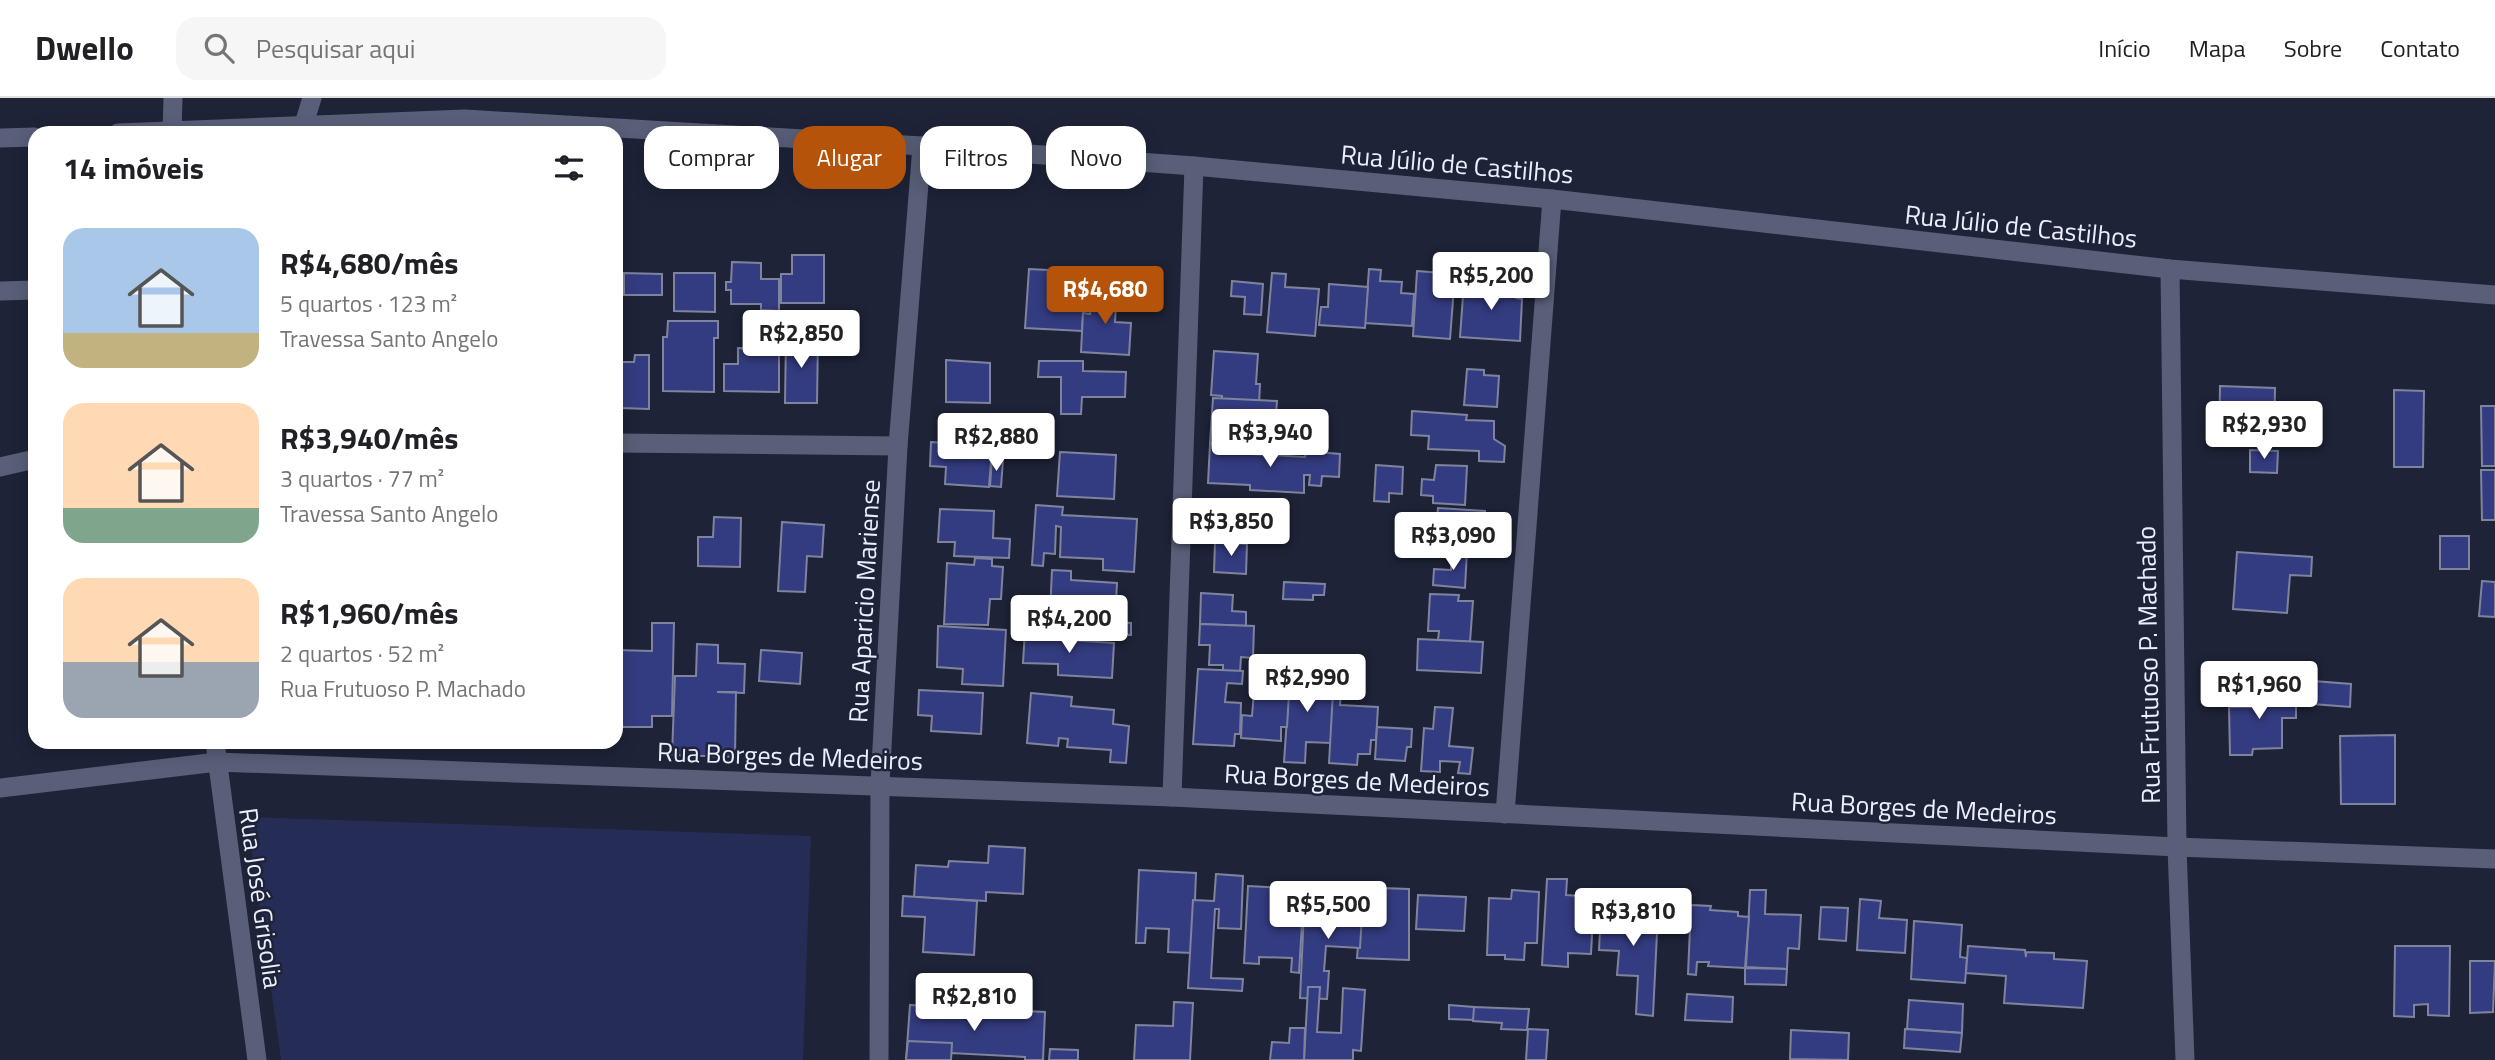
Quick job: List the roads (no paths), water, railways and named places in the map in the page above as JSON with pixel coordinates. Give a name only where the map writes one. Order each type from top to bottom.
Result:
[{"type":"street","points":[[172,126],[173,98]]},
{"type":"street","points":[[304,124],[312,98]]},
{"type":"street","name":"Rua Júlio de Castilhos","points":[[271,126],[465,119],[583,126]]},
{"type":"street","name":"Rua Júlio de Castilhos","points":[[623,128],[920,146]]},
{"type":"street","points":[[0,138],[28,137]]},
{"type":"street","name":"Rua Júlio de Castilhos","points":[[1032,154],[1552,199],[2170,269],[2495,295]]},
{"type":"street","points":[[1172,797],[1194,166]]},
{"type":"street","name":"Rua Aparicio Mariense","points":[[879,1060],[880,785],[898,446],[920,171]]},
{"type":"street","points":[[1505,814],[1552,199]]},
{"type":"street","name":"Rua Frutuoso P. Machado","points":[[2170,269],[2177,847],[2185,1060]]},
{"type":"street","points":[[0,291],[28,290]]},
{"type":"street","points":[[623,443],[898,446]]},
{"type":"street","points":[[0,467],[28,461]]},
{"type":"street","name":"Rua José Grisolia","points":[[215,749],[257,1060]]},
{"type":"street","name":"Rua Borges de Medeiros","points":[[0,788],[216,762],[1172,797],[2177,847],[2495,859]]}]
